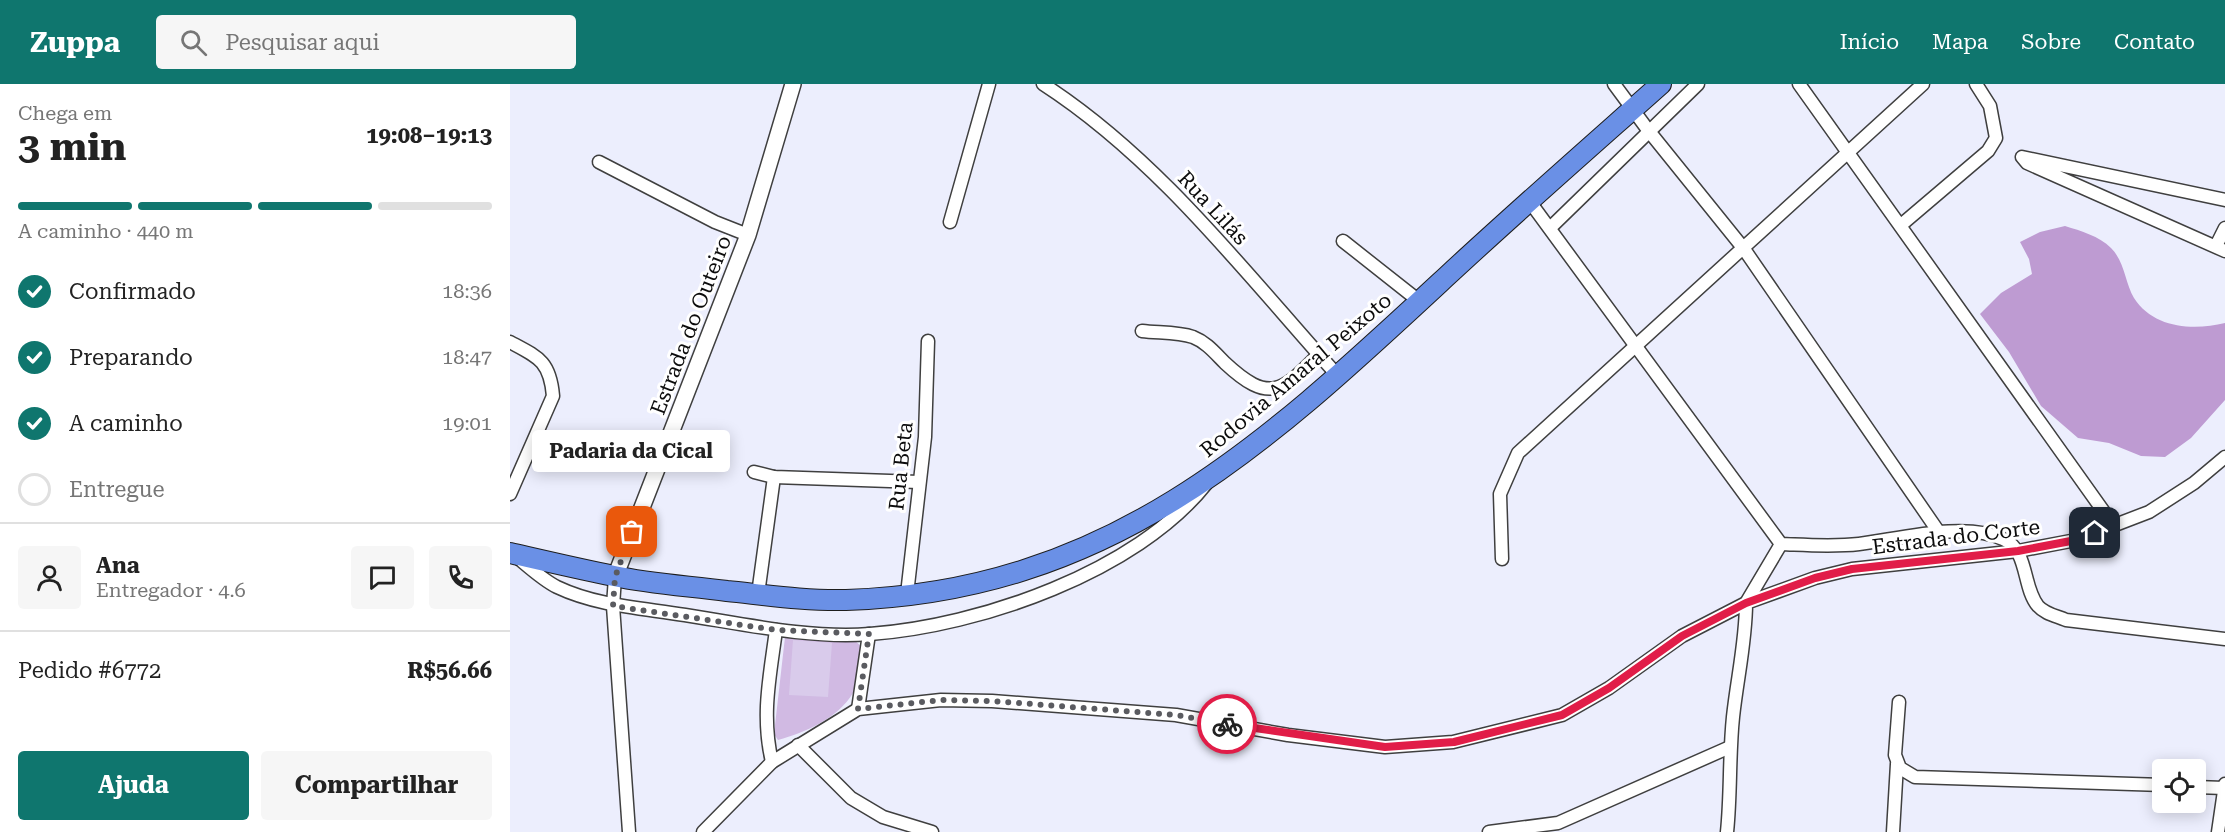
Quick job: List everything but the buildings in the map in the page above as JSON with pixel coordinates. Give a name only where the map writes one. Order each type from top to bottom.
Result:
[{"type":"highway","name":"Rodovia Amaral Peixoto","points":[[512,554],[615,577],[813,600],[907,594],[994,579],[1086,548],[1163,508],[1212,477],[1338,376],[1661,84]]},
{"type":"street","name":"Estrada do Outeiro","points":[[615,577],[748,235],[794,84]]},
{"type":"street","points":[[950,222],[989,84]]},
{"type":"street","name":"Rua Lilás","points":[[1043,84],[1140,159],[1338,376]]},
{"type":"street","points":[[1614,84],[1632,110],[1744,249],[1938,531]]},
{"type":"street","points":[[1550,228],[1648,130],[1698,84]]},
{"type":"street","points":[[1798,84],[2114,526]]},
{"type":"street","points":[[1502,558],[1500,494],[1518,453],[1634,344],[1744,249],[1923,84]]},
{"type":"street","points":[[1900,225],[1989,151],[1996,138],[1990,106],[1976,84]]},
{"type":"street","points":[[2225,200],[2026,156],[2022,158],[2027,163],[2220,249],[2225,228]]},
{"type":"street","points":[[599,162],[715,222],[748,235]]},
{"type":"street","points":[[1530,202],[1781,544]]},
{"type":"street","points":[[1343,241],[1419,301]]},
{"type":"street","points":[[1142,331],[1192,337],[1207,345],[1247,379],[1266,390],[1277,390],[1286,386],[1319,354]]},
{"type":"street","name":"Rua Beta","points":[[907,594],[925,437],[928,341]]},
{"type":"street","points":[[510,342],[541,358],[552,383],[553,396],[510,494]]},
{"type":"street","name":"Estrada do Corte","points":[[703,832],[772,762],[858,709],[941,700],[992,701],[1176,715],[1288,735],[1385,747],[1454,742],[1562,715],[1609,688],[1682,636],[1746,603],[1815,578],[1852,569],[2018,551],[2076,540],[2149,512],[2170,500],[2225,457]]},
{"type":"street","points":[[754,472],[774,477],[919,482]]},
{"type":"street","points":[[758,594],[774,477]]},
{"type":"street","points":[[512,554],[558,587],[613,606],[776,630],[869,634],[936,624],[1028,600],[1095,569],[1155,534],[1187,508],[1212,477]]},
{"type":"street","points":[[1781,544],[1839,545],[1938,531],[1995,536],[2005,539],[2018,551],[2037,605],[2048,614],[2066,620],[2225,639]]},
{"type":"street","points":[[1727,832],[1731,797],[1730,747],[1737,672],[1746,629],[1746,603],[1781,544]]},
{"type":"street","points":[[615,577],[613,606],[629,832]]},
{"type":"street","points":[[772,762],[766,734],[766,717],[776,630]]},
{"type":"street","points":[[858,709],[869,634]]},
{"type":"street","points":[[1893,832],[1899,702]]},
{"type":"street","points":[[798,745],[851,798],[883,817],[932,832]]},
{"type":"street","points":[[1489,832],[1558,827],[1730,747]]},
{"type":"street","points":[[1897,764],[1904,773],[1915,777],[2152,786]]},
{"type":"street","points":[[2206,787],[2225,786],[2218,832]]},
{"type":"shaded area","points":[[2065,226],[2095,237],[2111,248],[2122,266],[2134,298],[2152,316],[2187,327],[2225,323],[2225,400],[2191,438],[2165,457],[2141,456],[2109,443],[2078,438],[2041,406],[2009,352],[1980,314],[2001,293],[2032,274],[2029,259],[2020,242],[2040,232]]},
{"type":"shaded area","points":[[785,637],[853,639],[862,647],[857,683],[846,702],[820,723],[778,740],[774,734]]},
{"type":"shaded area","points":[[793,640],[832,643],[828,697],[789,695]]},
{"type":"way so far","points":[[632,532],[615,577],[613,606],[664,611],[776,630],[869,634],[858,709],[941,700],[992,701],[1176,715],[1227,724]]},
{"type":"place","name":"Padaria da Cical","points":[[632,532]]},
{"type":"route","points":[[1227,724],[1288,735],[1385,747],[1454,742],[1562,715],[1609,688],[1682,636],[1746,603],[1815,578],[1852,569],[2018,551],[2076,540],[2095,533]]}]
